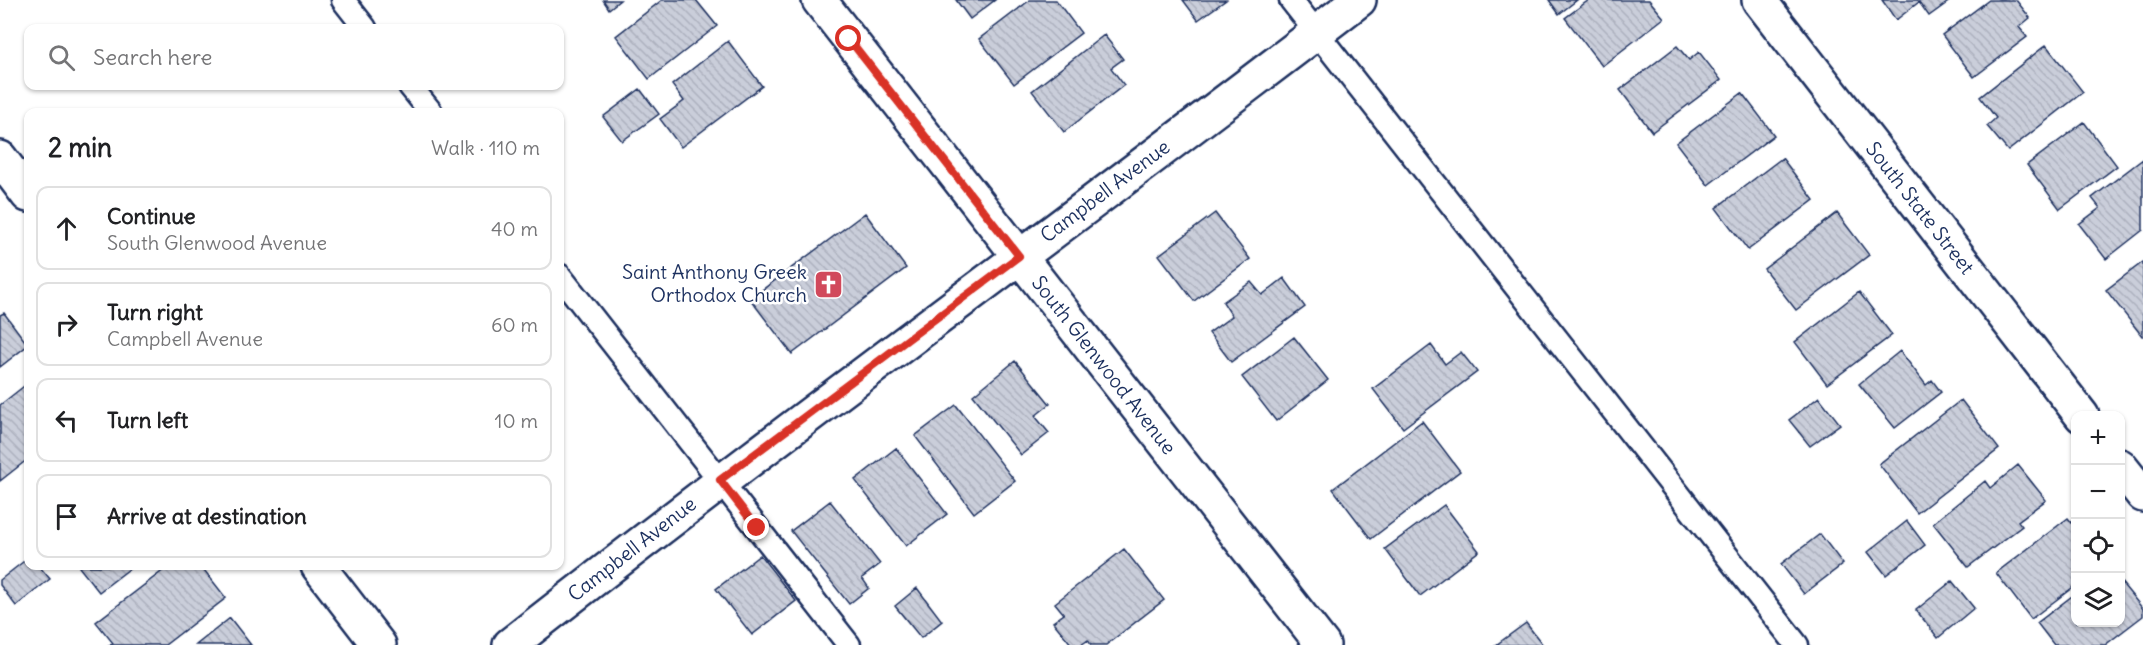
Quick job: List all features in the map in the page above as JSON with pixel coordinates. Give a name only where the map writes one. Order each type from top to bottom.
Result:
[{"type":"street","name":"South Glenwood Avenue","points":[[819,0],[1323,645]]},
{"type":"street","name":"Campbell Avenue","points":[[510,645],[720,480],[1359,0]]},
{"type":"street","name":"South State Street","points":[[1759,0],[2078,411]]},
{"type":"street","points":[[0,159],[24,190]]},
{"type":"street","points":[[2125,471],[2143,495]]},
{"type":"street","points":[[321,570],[380,645]]},
{"type":"lane","points":[[343,0],[362,24]]},
{"type":"lane","points":[[1292,0],[1797,645]]},
{"type":"lane","points":[[413,90],[428,108]]},
{"type":"lane","points":[[564,281],[849,645]]},
{"type":"building","points":[[603,0],[620,0],[609,9]]},
{"type":"building","points":[[662,0],[696,0],[717,26],[649,79],[616,36]]},
{"type":"building","points":[[956,0],[995,0],[970,19]]},
{"type":"building","points":[[1030,0],[1056,0],[1081,33],[1014,84],[979,39]]},
{"type":"building","points":[[1183,0],[1226,0],[1198,20]]},
{"type":"building","points":[[1549,0],[1577,0],[1559,14]]},
{"type":"building","points":[[1589,0],[1649,0],[1664,18],[1602,66],[1565,18]]},
{"type":"building","points":[[1882,0],[1951,0],[1929,16],[1919,2],[1896,20]]},
{"type":"building","points":[[1989,0],[2016,0],[2030,18],[2019,27],[2027,37],[1974,77],[1942,35]]},
{"type":"building","points":[[1104,35],[1123,59],[1111,68],[1124,85],[1064,132],[1032,91]]},
{"type":"building","points":[[728,41],[762,86],[681,147],[660,119],[684,101],[672,85]]},
{"type":"building","points":[[2046,45],[2083,92],[2008,151],[1987,126],[1996,118],[1980,97]]},
{"type":"building","points":[[1677,46],[1689,60],[1699,52],[1721,80],[1652,132],[1620,90]]},
{"type":"building","points":[[640,89],[659,114],[622,141],[603,117]]},
{"type":"building","points":[[1742,93],[1774,135],[1708,185],[1676,143]]},
{"type":"building","points":[[2084,122],[2117,166],[2060,209],[2027,165]]},
{"type":"building","points":[[1782,158],[1814,200],[1748,250],[1716,208]]},
{"type":"building","points":[[2143,159],[2143,230],[2106,259],[2079,224],[2100,208],[2092,198]]},
{"type":"building","points":[[865,213],[906,268],[792,354],[750,299]]},
{"type":"building","points":[[1215,213],[1250,259],[1194,301],[1159,255]]},
{"type":"building","points":[[1837,213],[1869,255],[1796,310],[1764,269]]},
{"type":"building","points":[[2143,262],[2143,336],[2142,336],[2106,290]]},
{"type":"building","points":[[1284,278],[1305,307],[1231,362],[1209,333],[1232,316],[1223,302],[1251,282],[1262,295]]},
{"type":"building","points":[[1859,292],[1892,335],[1827,384],[1795,342]]},
{"type":"building","points":[[4,313],[24,340],[24,348],[0,367],[0,315]]},
{"type":"building","points":[[1294,337],[1328,380],[1276,421],[1242,377]]},
{"type":"building","points":[[1431,345],[1445,364],[1461,352],[1477,372],[1403,428],[1373,389]]},
{"type":"building","points":[[1900,351],[1926,385],[1932,380],[1941,392],[1895,428],[1859,384]]},
{"type":"building","points":[[1015,361],[1050,404],[1035,416],[1049,433],[1021,455],[973,395]]},
{"type":"building","points":[[24,386],[24,462],[0,481],[0,405]]},
{"type":"building","points":[[1819,397],[1840,424],[1810,446],[1789,420]]},
{"type":"building","points":[[1961,400],[1999,449],[1917,513],[1879,464]]},
{"type":"building","points":[[956,405],[1015,481],[974,513],[915,436]]},
{"type":"building","points":[[1422,421],[1460,471],[1371,539],[1333,489]]},
{"type":"building","points":[[896,448],[947,514],[906,546],[855,480]]},
{"type":"building","points":[[2018,465],[2046,500],[2018,521],[2022,526],[1968,567],[1933,523],[1985,481],[1990,488]]},
{"type":"building","points":[[830,501],[880,564],[862,578],[869,588],[849,604],[791,531]]},
{"type":"building","points":[[1444,505],[1479,551],[1420,596],[1385,549]]},
{"type":"building","points":[[2068,518],[2071,522],[2071,589],[2031,619],[1996,573]]},
{"type":"building","points":[[1907,521],[1925,545],[1886,575],[1868,552]]},
{"type":"building","points":[[1820,534],[1843,564],[1804,594],[1781,564]]},
{"type":"building","points":[[1124,549],[1164,600],[1106,645],[1091,645],[1088,640],[1081,645],[1072,645],[1053,622],[1064,614],[1055,603]]},
{"type":"building","points":[[760,555],[796,601],[752,635],[716,589]]},
{"type":"building","points":[[24,561],[24,570],[42,570],[50,579],[16,606],[0,585],[0,580]]},
{"type":"building","points":[[81,570],[128,570],[99,592]]},
{"type":"building","points":[[164,570],[204,570],[226,598],[165,645],[110,645],[113,643],[96,622]]},
{"type":"building","points":[[1952,581],[1974,608],[1938,638],[1916,610]]},
{"type":"building","points":[[2125,587],[2143,609],[2143,616],[2105,645],[2054,645],[2037,623],[2071,597],[2071,627],[2125,627]]},
{"type":"building","points":[[917,588],[942,621],[921,638],[895,606]]},
{"type":"building","points":[[230,618],[251,645],[196,645]]},
{"type":"building","points":[[1526,623],[1543,645],[1496,645]]},
{"type":"place","name":"Saint Anthony Greek Orthodox Church","points":[[828,284]]},
{"type":"route","points":[[757,528],[720,480],[966,298],[1019,256],[849,39]]}]
